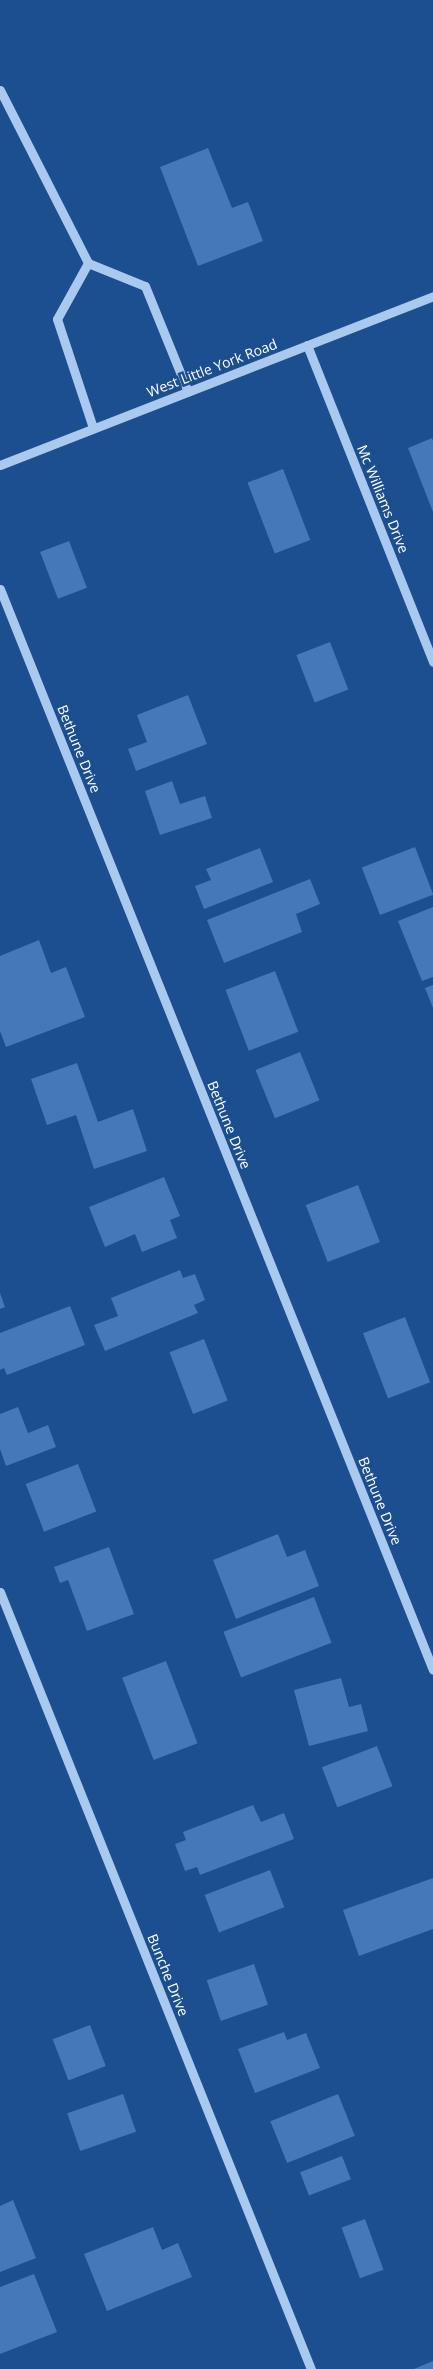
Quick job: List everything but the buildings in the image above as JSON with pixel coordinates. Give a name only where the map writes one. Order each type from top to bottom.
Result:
[{"type":"street","points":[[0,90],[88,263],[145,286],[188,392]]},
{"type":"street","points":[[88,263],[57,319],[93,428]]},
{"type":"street","name":"West Little York Road","points":[[0,465],[433,296]]},
{"type":"street","name":"Mc Williams Drive","points":[[307,345],[433,662]]},
{"type":"street","name":"Bethune Drive","points":[[0,589],[433,1670]]},
{"type":"street","name":"Bunche Drive","points":[[0,1592],[311,2369]]}]
